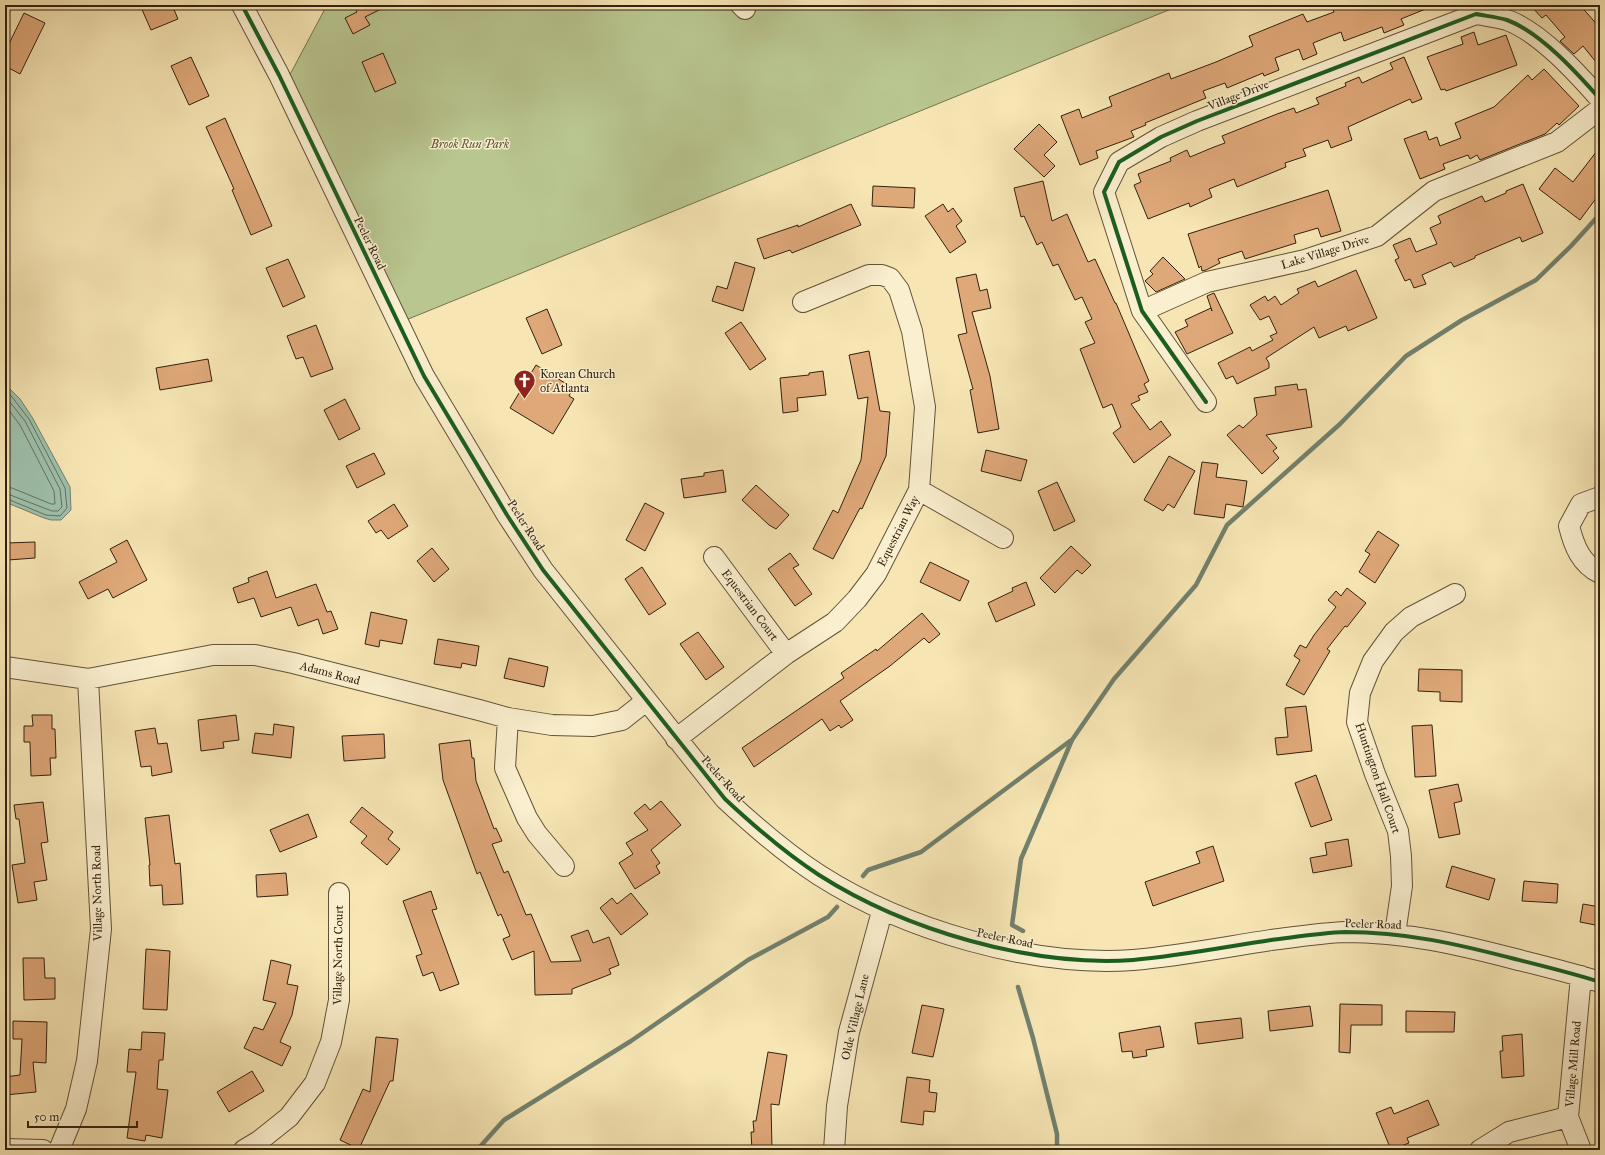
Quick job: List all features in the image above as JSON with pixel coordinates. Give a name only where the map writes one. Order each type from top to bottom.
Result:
[{"type":"street","name":"Peeler Road","points":[[242,5],[279,75],[424,376],[507,515],[543,570],[725,799],[757,828],[819,875],[886,912],[948,935],[1002,948],[1057,958],[1094,961],[1165,956],[1306,935],[1344,932],[1395,934],[1461,945],[1591,979]]},
{"type":"street","name":"Village Drive","points":[[1206,402],[1142,311],[1104,192],[1119,162],[1161,137],[1197,121],[1476,14],[1507,20],[1532,34],[1573,69],[1600,99]]},
{"type":"street","name":"Lake Village Drive","points":[[1142,311],[1207,282],[1305,260],[1377,236],[1434,191],[1557,142],[1600,109]]},
{"type":"street","name":"Equestrian Way","points":[[676,739],[786,654],[835,622],[857,599],[876,574],[919,490],[925,407],[912,331],[899,290],[890,278],[882,275],[869,275],[803,302]]},
{"type":"street","points":[[919,490],[1003,538]]},
{"type":"street","points":[[1600,496],[1581,504],[1569,526],[1574,546],[1591,569],[1600,573]]},
{"type":"street","name":"Equestrian Court","points":[[714,557],[786,654]]},
{"type":"street","name":"Huntington Hall Court","points":[[1395,934],[1402,886],[1398,831],[1375,774],[1357,722],[1360,693],[1373,661],[1394,632],[1411,617],[1455,594]]},
{"type":"street","name":"Adams Road","points":[[5,668],[88,679],[213,654],[255,655],[293,663],[508,718],[552,725],[592,726],[622,720],[646,701]]},
{"type":"street","name":"Village North Road","points":[[59,1150],[76,1109],[86,1061],[101,929],[88,679]]},
{"type":"street","points":[[508,718],[505,768],[527,818],[537,834],[564,866]]},
{"type":"street","name":"Village North Court","points":[[244,1150],[289,1117],[315,1083],[331,1042],[339,1000],[340,893]]},
{"type":"street","name":"Olde Village Lane","points":[[834,1150],[837,1106],[849,1032],[880,918],[886,912]]},
{"type":"street","name":"Village Mill Road","points":[[1581,1150],[1568,1117],[1591,979]]},
{"type":"street","points":[[1480,1150],[1509,1132],[1568,1117]]},
{"type":"street","points":[[5,1149],[43,1150]]},
{"type":"green space","name":"Brook Run Park","points":[[327,5],[1181,5],[401,322],[286,82]]},
{"type":"water","points":[[5,384],[20,399],[32,417],[70,487],[71,510],[61,520],[44,518],[5,502]]},
{"type":"building","points":[[140,5],[172,5],[178,19],[151,30]]},
{"type":"building","points":[[353,5],[389,5],[365,17],[370,25],[353,34],[345,18],[357,12]]},
{"type":"building","points":[[1331,5],[1433,6],[1401,19],[1404,25],[1384,33],[1382,27],[1344,41],[1341,32],[1313,43],[1317,54],[1303,60],[1299,49],[1275,58],[1279,70],[1264,76],[1263,73],[1227,88],[1225,83],[1203,91],[1206,98],[1145,123],[1146,125],[1131,131],[1134,137],[1096,151],[1098,158],[1080,165],[1061,116],[1079,109],[1082,118],[1112,106],[1109,97],[1169,73],[1171,79],[1216,62],[1253,46],[1249,36],[1303,14],[1307,22],[1334,12]]},
{"type":"building","points":[[1530,5],[1580,5],[1600,28],[1600,67],[1583,46],[1574,54],[1560,41],[1565,37],[1546,15],[1542,18]]},
{"type":"building","points":[[24,13],[45,23],[20,74],[5,66],[5,52]]},
{"type":"building","points":[[1474,32],[1478,45],[1506,35],[1517,65],[1446,91],[1445,89],[1441,90],[1427,57],[1463,44],[1461,37]]},
{"type":"building","points":[[383,53],[396,83],[375,92],[362,62]]},
{"type":"building","points":[[191,57],[209,96],[189,105],[171,66]]},
{"type":"building","points":[[1404,57],[1422,99],[1412,103],[1410,99],[1348,127],[1352,140],[1331,148],[1328,140],[1303,149],[1306,156],[1285,163],[1286,167],[1237,187],[1234,179],[1209,189],[1212,197],[1190,207],[1189,203],[1148,219],[1134,185],[1141,182],[1138,174],[1171,161],[1170,158],[1187,150],[1190,157],[1225,143],[1222,136],[1277,114],[1294,108],[1296,113],[1319,104],[1316,98],[1346,86],[1345,83],[1359,77],[1362,83],[1393,69],[1390,63]]},
{"type":"building","points":[[1544,69],[1579,106],[1559,125],[1557,123],[1545,134],[1480,160],[1477,155],[1470,159],[1468,155],[1443,164],[1445,169],[1420,179],[1404,139],[1426,131],[1429,140],[1437,137],[1440,146],[1461,138],[1455,123],[1494,107],[1528,75],[1532,80]]},
{"type":"building","points":[[225,118],[272,226],[251,235],[232,190],[234,189],[206,127]]},
{"type":"building","points":[[1039,124],[1057,142],[1044,155],[1055,166],[1044,177],[1014,149]]},
{"type":"building","points":[[1600,147],[1600,193],[1580,220],[1539,189],[1555,168],[1573,182]]},
{"type":"building","points":[[1043,181],[1052,221],[1067,214],[1088,262],[1095,259],[1116,303],[1149,381],[1144,384],[1148,392],[1138,396],[1140,400],[1131,404],[1150,430],[1161,421],[1171,435],[1134,463],[1113,433],[1121,427],[1112,404],[1103,408],[1080,349],[1095,343],[1085,322],[1092,319],[1082,297],[1075,300],[1058,264],[1053,266],[1042,242],[1037,245],[1024,216],[1021,217],[1014,188]]},
{"type":"building","points":[[1523,184],[1543,233],[1522,242],[1520,237],[1475,256],[1475,258],[1454,267],[1451,262],[1422,275],[1426,284],[1414,288],[1410,279],[1405,281],[1395,260],[1399,258],[1393,245],[1410,238],[1416,252],[1437,244],[1430,228],[1441,223],[1438,216],[1482,196],[1485,202]]},
{"type":"building","points":[[873,186],[915,188],[914,208],[872,206]]},
{"type":"building","points":[[1328,190],[1341,231],[1321,237],[1318,228],[1294,235],[1296,243],[1245,259],[1242,251],[1218,259],[1220,263],[1206,270],[1202,271],[1201,266],[1199,268],[1188,234]]},
{"type":"building","points":[[851,204],[861,225],[792,253],[790,250],[764,259],[757,239],[798,225],[798,227]]},
{"type":"building","points":[[943,204],[948,212],[953,208],[962,221],[956,226],[966,242],[950,253],[925,216]]},
{"type":"building","points":[[1163,257],[1185,279],[1156,292],[1145,281],[1153,274],[1150,271]]},
{"type":"building","points":[[288,259],[305,297],[283,307],[266,268]]},
{"type":"building","points":[[735,262],[755,268],[743,311],[712,301],[717,286],[727,289]]},
{"type":"building","points":[[1356,270],[1377,318],[1348,331],[1346,326],[1319,338],[1314,327],[1266,358],[1269,363],[1269,368],[1237,384],[1233,376],[1226,379],[1218,363],[1250,347],[1252,351],[1273,340],[1270,336],[1277,333],[1269,316],[1260,320],[1250,305],[1265,296],[1268,301],[1275,296],[1281,305],[1299,293],[1297,289],[1315,281],[1318,287]]},
{"type":"building","points":[[976,274],[980,291],[987,289],[991,308],[972,312],[990,376],[999,429],[978,433],[970,390],[973,389],[958,335],[967,333],[956,278]]},
{"type":"building","points":[[1214,293],[1233,333],[1187,354],[1175,332],[1188,326],[1185,320],[1211,308],[1207,296]]},
{"type":"building","points":[[547,309],[562,345],[542,354],[526,318]]},
{"type":"building","points":[[741,322],[766,359],[750,370],[725,333]]},
{"type":"building","points":[[316,325],[333,369],[311,377],[303,357],[296,359],[287,336]]},
{"type":"building","points":[[869,351],[880,411],[890,412],[886,456],[862,509],[860,508],[833,559],[813,549],[833,510],[838,513],[861,460],[868,397],[858,399],[849,355]]},
{"type":"building","points":[[208,359],[212,381],[160,390],[156,368]]},
{"type":"building","points":[[536,365],[573,388],[569,396],[574,399],[553,434],[510,408]]},
{"type":"building","points":[[823,371],[826,395],[797,398],[798,411],[783,413],[780,378],[809,375],[809,373]]},
{"type":"building","points":[[1297,384],[1298,390],[1306,389],[1312,427],[1266,435],[1277,448],[1273,451],[1279,458],[1262,474],[1227,435],[1239,425],[1243,428],[1257,415],[1254,398],[1276,395],[1275,387]]},
{"type":"building","points":[[345,399],[360,429],[339,440],[324,410]]},
{"type":"building","points":[[986,450],[1027,460],[1021,481],[981,471]]},
{"type":"building","points":[[374,453],[385,474],[357,488],[346,466]]},
{"type":"building","points":[[1169,456],[1195,471],[1174,508],[1168,504],[1163,511],[1144,500]]},
{"type":"building","points":[[1202,462],[1218,464],[1216,477],[1247,481],[1243,507],[1226,504],[1224,518],[1194,514]]},
{"type":"building","points":[[723,470],[726,492],[684,498],[681,479],[704,476],[704,473]]},
{"type":"building","points":[[1057,482],[1075,521],[1054,531],[1038,491]]},
{"type":"building","points":[[756,485],[789,515],[776,529],[769,525],[742,500]]},
{"type":"building","points":[[645,503],[664,513],[645,551],[626,540]]},
{"type":"building","points":[[394,504],[408,526],[388,539],[381,530],[376,533],[368,521]]},
{"type":"building","points":[[1378,531],[1399,545],[1375,583],[1359,572],[1370,554],[1365,551]]},
{"type":"building","points":[[127,540],[147,580],[113,598],[108,589],[88,599],[79,582],[117,562],[110,549]]},
{"type":"building","points":[[35,542],[35,558],[8,560],[7,543]]},
{"type":"building","points":[[1071,546],[1091,565],[1082,574],[1077,570],[1055,593],[1040,578]]},
{"type":"building","points":[[432,548],[449,569],[434,582],[417,561]]},
{"type":"building","points":[[790,553],[799,565],[793,568],[812,594],[795,606],[768,569]]},
{"type":"building","points":[[930,562],[969,581],[960,601],[920,582]]},
{"type":"building","points":[[642,567],[666,604],[649,615],[625,579]]},
{"type":"building","points":[[267,571],[276,598],[316,584],[327,612],[331,611],[338,629],[323,634],[318,619],[298,626],[291,607],[261,617],[254,598],[238,603],[233,588],[249,582],[248,578]]},
{"type":"building","points":[[1026,582],[1035,605],[996,622],[988,603],[1013,591],[1012,588]]},
{"type":"building","points":[[1347,588],[1366,603],[1327,649],[1330,651],[1304,695],[1286,685],[1300,660],[1294,656],[1300,645],[1306,648],[1314,635],[1336,607],[1328,600],[1336,591],[1341,596]]},
{"type":"building","points":[[371,612],[407,620],[402,644],[380,640],[379,647],[365,644]]},
{"type":"building","points":[[922,613],[940,634],[929,643],[924,638],[890,666],[840,701],[853,720],[841,728],[839,725],[830,731],[822,719],[754,767],[742,748],[844,678],[841,673],[876,649],[877,651]]},
{"type":"building","points":[[698,632],[724,667],[706,680],[680,644]]},
{"type":"building","points":[[438,639],[479,646],[476,666],[462,663],[461,668],[434,664]]},
{"type":"building","points":[[509,658],[548,667],[544,687],[504,678]]},
{"type":"building","points":[[1419,669],[1462,670],[1462,702],[1440,701],[1440,692],[1418,691]]},
{"type":"building","points":[[1306,706],[1312,751],[1277,755],[1275,738],[1288,737],[1285,708]]},
{"type":"building","points":[[32,715],[52,715],[52,729],[55,729],[56,758],[50,758],[51,775],[31,776],[30,742],[24,742],[24,726],[33,726]]},
{"type":"building","points":[[236,715],[239,740],[223,742],[224,748],[201,751],[198,720]]},
{"type":"building","points":[[274,724],[294,727],[291,758],[252,753],[255,733],[273,735]]},
{"type":"building","points":[[1432,725],[1436,776],[1415,777],[1412,726]]},
{"type":"building","points":[[155,728],[158,744],[167,743],[172,772],[152,776],[151,766],[141,767],[135,731]]},
{"type":"building","points":[[384,734],[385,758],[344,761],[342,736]]},
{"type":"building","points":[[470,740],[472,758],[474,758],[476,781],[494,829],[496,828],[502,841],[492,844],[504,873],[508,871],[526,915],[531,914],[551,962],[581,961],[571,936],[588,930],[593,943],[609,937],[619,965],[609,969],[611,974],[572,989],[572,994],[535,995],[534,951],[512,960],[503,939],[510,936],[501,914],[498,916],[480,872],[477,874],[443,780],[439,744]]},
{"type":"building","points":[[1316,775],[1332,820],[1311,827],[1295,783]]},
{"type":"building","points":[[1458,784],[1462,801],[1454,803],[1460,834],[1439,838],[1429,790]]},
{"type":"building","points":[[661,801],[681,825],[651,850],[660,863],[656,866],[660,873],[635,889],[619,863],[633,854],[626,843],[648,830],[634,813],[645,804],[650,810]]},
{"type":"building","points":[[43,802],[48,842],[41,843],[47,880],[34,882],[37,900],[18,903],[12,865],[25,863],[19,819],[16,819],[14,805]]},
{"type":"building","points":[[362,807],[393,832],[388,839],[400,849],[387,865],[361,843],[367,836],[350,822]]},
{"type":"building","points":[[308,814],[317,837],[280,852],[270,830]]},
{"type":"building","points":[[169,815],[175,864],[180,863],[183,904],[163,905],[162,885],[150,886],[150,865],[145,818]]},
{"type":"building","points":[[1348,839],[1352,866],[1313,873],[1310,858],[1327,855],[1325,843]]},
{"type":"building","points":[[1213,846],[1224,881],[1153,906],[1145,882],[1200,863],[1196,852]]},
{"type":"building","points":[[1452,866],[1495,879],[1489,900],[1446,887]]},
{"type":"building","points":[[286,873],[288,895],[257,897],[256,875]]},
{"type":"building","points":[[1524,881],[1558,884],[1557,903],[1522,901]]},
{"type":"building","points":[[431,891],[437,909],[432,910],[459,984],[440,991],[433,972],[423,976],[416,956],[422,954],[403,901]]},
{"type":"building","points":[[631,893],[648,914],[621,935],[600,908],[612,898],[617,904]]},
{"type":"building","points":[[1583,904],[1600,907],[1600,926],[1580,922]]},
{"type":"building","points":[[146,949],[170,951],[167,1010],[143,1009]]},
{"type":"building","points":[[23,958],[44,958],[45,978],[55,978],[55,999],[24,1000]]},
{"type":"building","points":[[271,960],[291,965],[287,984],[298,986],[292,1015],[280,1042],[291,1047],[282,1066],[244,1048],[254,1027],[263,1030],[276,1003],[263,1000]]},
{"type":"building","points":[[1340,1004],[1382,1005],[1382,1025],[1351,1025],[1350,1053],[1339,1052]]},
{"type":"building","points":[[922,1005],[944,1009],[933,1057],[912,1053]]},
{"type":"building","points":[[1310,1006],[1313,1026],[1270,1031],[1268,1011]]},
{"type":"building","points":[[1406,1011],[1455,1012],[1454,1032],[1406,1032]]},
{"type":"building","points":[[1241,1018],[1243,1038],[1198,1044],[1195,1023]]},
{"type":"building","points":[[13,1021],[47,1022],[46,1063],[33,1062],[36,1092],[5,1095],[5,1077],[20,1075],[22,1039],[13,1039]]},
{"type":"building","points":[[1160,1026],[1164,1047],[1146,1050],[1147,1056],[1133,1058],[1132,1051],[1122,1052],[1119,1033]]},
{"type":"building","points":[[142,1032],[165,1033],[163,1060],[159,1060],[157,1089],[168,1090],[162,1138],[146,1135],[145,1141],[127,1138],[136,1072],[127,1072],[129,1049],[141,1050]]},
{"type":"building","points":[[1522,1034],[1524,1076],[1502,1078],[1500,1051],[1503,1051],[1502,1036]]},
{"type":"building","points":[[376,1037],[398,1039],[393,1081],[390,1081],[359,1149],[340,1140],[363,1089],[370,1092]]},
{"type":"building","points":[[768,1052],[787,1055],[779,1105],[771,1104],[772,1150],[752,1150],[751,1132],[754,1132],[753,1121],[756,1121]]},
{"type":"building","points":[[252,1071],[264,1091],[229,1112],[217,1092]]},
{"type":"building","points":[[907,1077],[930,1080],[929,1092],[937,1093],[935,1112],[924,1111],[923,1125],[901,1122]]},
{"type":"building","points":[[1428,1100],[1439,1125],[1407,1138],[1409,1143],[1391,1150],[1376,1113],[1391,1107],[1394,1114]]},
{"type":"waterway","points":[[1023,931],[1012,925],[1021,859],[1072,740],[1114,679],[1196,585],[1227,525],[1340,424],[1406,356],[1462,320],[1536,280],[1571,246],[1600,214]]},
{"type":"waterway","points":[[863,876],[868,870],[921,852],[1070,741]]},
{"type":"waterway","points":[[477,1150],[504,1120],[631,1041],[748,960],[828,917],[837,907]]},
{"type":"waterway","points":[[1018,987],[1033,1038],[1057,1134],[1057,1150]]},
{"type":"cycle path","points":[[242,5],[279,75],[424,376],[507,515],[543,570],[725,799],[770,839],[806,867],[853,895],[929,928],[970,941],[1012,951],[1053,957],[1094,961],[1133,960],[1185,954],[1326,933],[1345,932],[1389,934],[1452,944],[1547,967],[1600,982]]},
{"type":"cycle path","points":[[1206,402],[1142,311],[1104,192],[1119,162],[1161,137],[1197,121],[1476,14],[1507,20],[1532,34],[1557,54],[1600,99]]},
{"type":"place","name":"Korean Church of Atlanta","points":[[524,400]]}]
